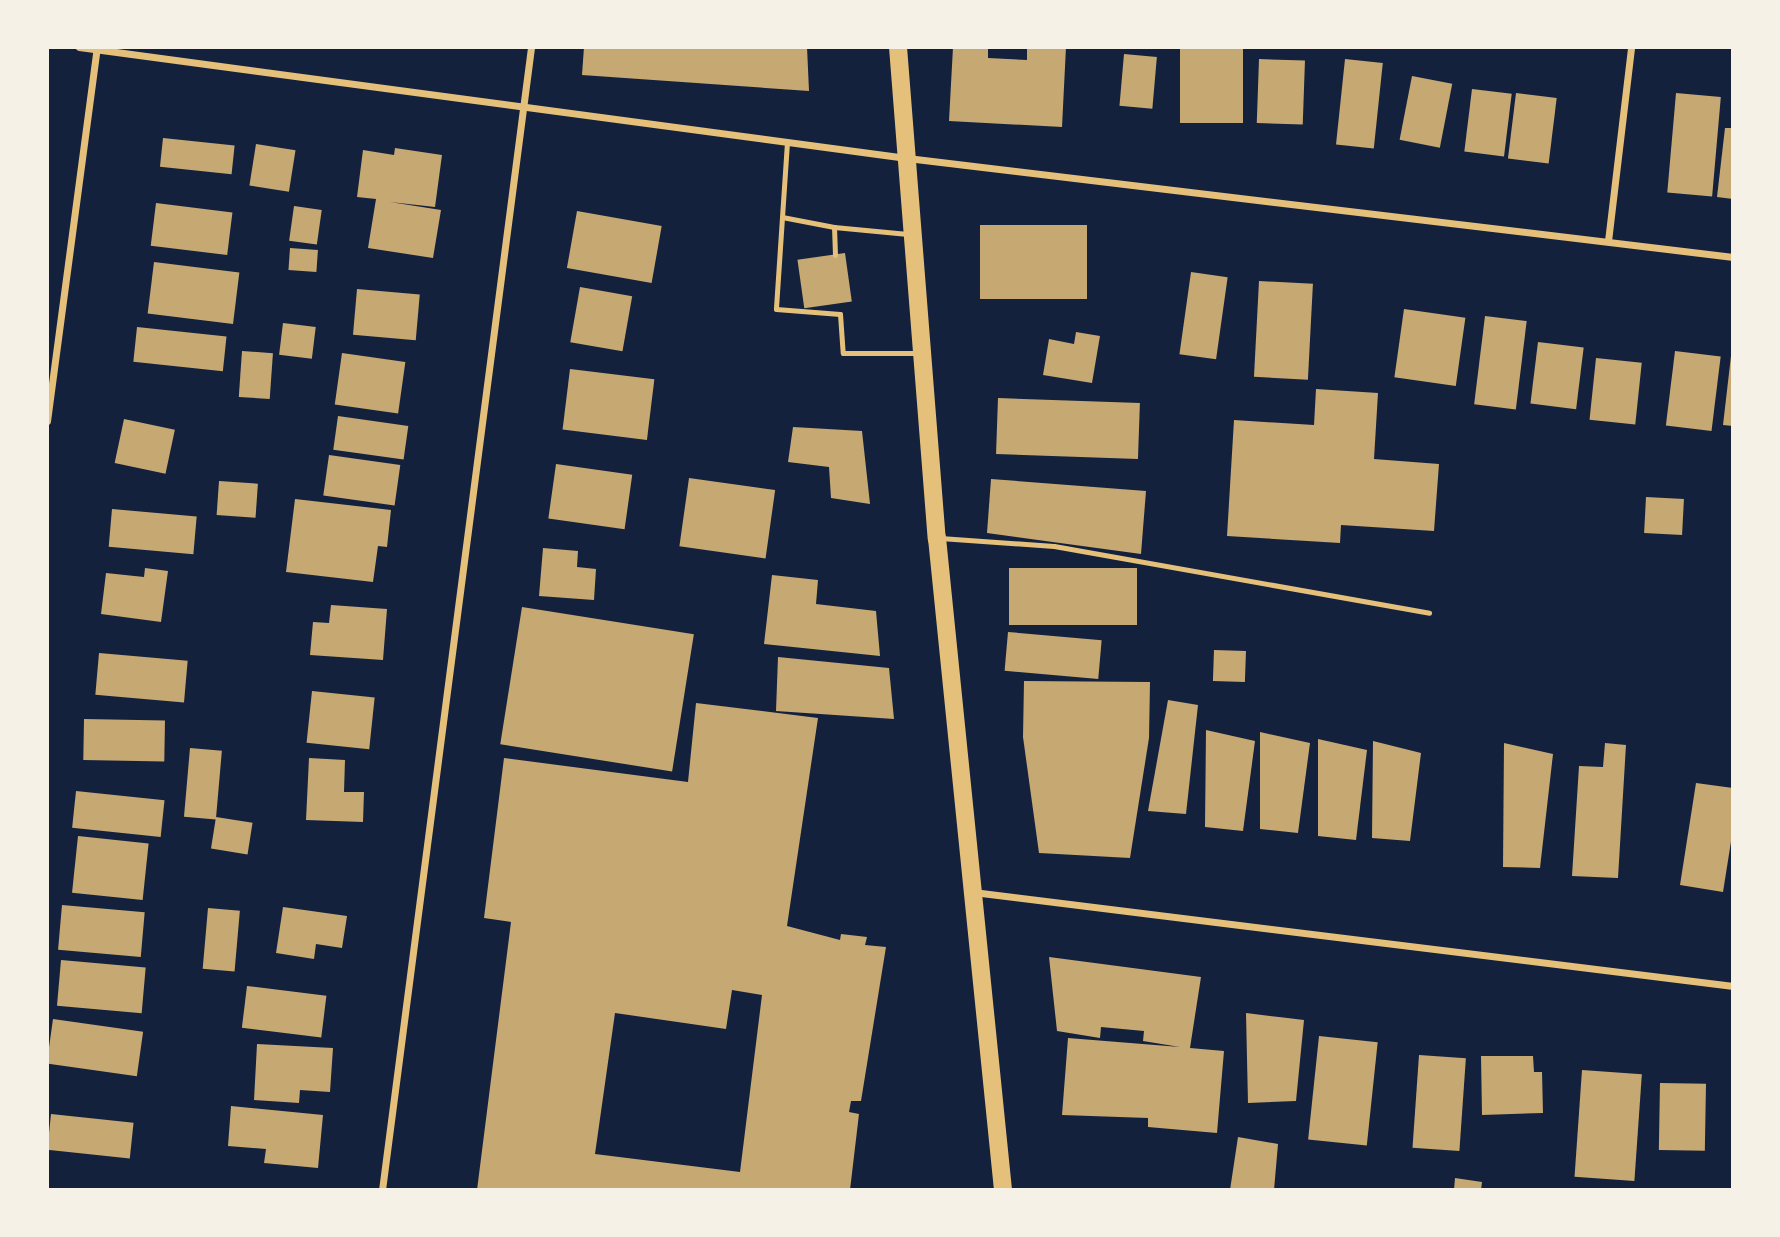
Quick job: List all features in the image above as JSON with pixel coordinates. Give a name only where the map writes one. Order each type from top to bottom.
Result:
[{"type":"main road","points":[[898,47],[937,538],[1003,1190]]},
{"type":"street","points":[[79,47],[907,158],[1733,257]]},
{"type":"street","points":[[382,1190],[531,47]]},
{"type":"street","points":[[1608,241],[1631,47]]},
{"type":"street","points":[[47,421],[97,48]]},
{"type":"street","points":[[973,892],[1733,986]]},
{"type":"lane","points":[[787,142],[776,309],[840,314]]},
{"type":"lane","points":[[782,217],[834,227],[913,234]]},
{"type":"lane","points":[[834,227],[835,255]]},
{"type":"lane","points":[[840,304],[843,353],[922,353]]},
{"type":"lane","points":[[937,538],[1054,546],[1429,612]]},
{"type":"building","points":[[584,47],[807,47],[809,91],[582,75]]},
{"type":"building","points":[[953,47],[988,47],[988,58],[1027,60],[1027,47],[1066,47],[1062,127],[949,121]]},
{"type":"building","points":[[1180,47],[1243,47],[1243,123],[1180,123]]},
{"type":"building","points":[[1124,54],[1157,57],[1152,109],[1119,106]]},
{"type":"building","points":[[1259,59],[1305,61],[1303,125],[1257,123]]},
{"type":"building","points":[[1345,59],[1383,63],[1374,149],[1336,145]]},
{"type":"building","points":[[1412,76],[1452,84],[1440,148],[1400,140]]},
{"type":"building","points":[[1472,89],[1512,94],[1504,156],[1464,152]]},
{"type":"building","points":[[1516,93],[1557,98],[1549,164],[1508,159]]},
{"type":"building","points":[[1676,93],[1721,97],[1712,197],[1667,193]]},
{"type":"building","points":[[1725,128],[1733,128],[1733,199],[1717,197]]},
{"type":"building","points":[[163,138],[235,146],[232,174],[160,167]]},
{"type":"building","points":[[256,144],[296,150],[289,192],[249,185]]},
{"type":"building","points":[[395,148],[442,155],[435,207],[390,202],[441,210],[433,258],[368,248],[376,199],[357,197],[363,150],[394,155]]},
{"type":"building","points":[[156,203],[232,212],[227,255],[151,246]]},
{"type":"building","points":[[294,206],[322,210],[317,245],[289,241]]},
{"type":"building","points":[[577,211],[662,226],[652,283],[567,268]]},
{"type":"building","points":[[980,225],[1087,225],[1087,299],[980,299]]},
{"type":"building","points":[[290,248],[318,250],[316,272],[288,270]]},
{"type":"building","points":[[845,253],[852,302],[804,308],[797,260]]},
{"type":"building","points":[[154,262],[239,272],[233,324],[148,314]]},
{"type":"building","points":[[1191,272],[1228,277],[1216,359],[1179,354]]},
{"type":"building","points":[[1259,281],[1313,284],[1308,380],[1254,377]]},
{"type":"building","points":[[580,287],[632,296],[622,351],[570,342]]},
{"type":"building","points":[[357,289],[420,294],[416,340],[353,335]]},
{"type":"building","points":[[1404,309],[1465,318],[1456,386],[1394,377]]},
{"type":"building","points":[[1485,316],[1527,321],[1516,409],[1474,404]]},
{"type":"building","points":[[283,323],[316,327],[312,359],[279,355]]},
{"type":"building","points":[[137,327],[227,336],[223,371],[133,362]]},
{"type":"building","points":[[1076,332],[1100,336],[1092,383],[1043,375],[1049,339],[1074,344]]},
{"type":"building","points":[[1538,342],[1584,348],[1576,409],[1530,404]]},
{"type":"building","points":[[242,351],[273,353],[270,399],[239,397]]},
{"type":"building","points":[[1675,351],[1721,357],[1712,431],[1666,425]]},
{"type":"building","points":[[342,353],[405,362],[398,413],[335,404]]},
{"type":"building","points":[[1731,356],[1733,357],[1733,426],[1723,425]]},
{"type":"building","points":[[1596,358],[1642,363],[1635,424],[1590,420]]},
{"type":"building","points":[[570,369],[654,379],[647,440],[563,430]]},
{"type":"building","points":[[1316,389],[1378,393],[1374,459],[1439,464],[1434,531],[1341,525],[1340,543],[1227,536],[1234,420],[1314,425]]},
{"type":"building","points":[[998,398],[1140,403],[1138,459],[996,454]]},
{"type":"building","points":[[338,416],[408,426],[404,460],[333,450]]},
{"type":"building","points":[[124,419],[175,430],[166,474],[115,463]]},
{"type":"building","points":[[793,427],[862,431],[870,504],[831,498],[829,467],[788,462]]},
{"type":"building","points":[[329,455],[400,465],[395,506],[323,496]]},
{"type":"building","points":[[556,464],[632,475],[625,529],[548,518]]},
{"type":"building","points":[[689,478],[775,490],[766,558],[679,546]]},
{"type":"building","points":[[991,479],[1146,491],[1141,554],[987,533]]},
{"type":"building","points":[[219,481],[258,484],[256,518],[217,515]]},
{"type":"building","points":[[1646,497],[1684,499],[1682,535],[1644,533]]},
{"type":"building","points":[[295,499],[391,510],[387,547],[378,546],[373,582],[286,572]]},
{"type":"building","points":[[112,509],[197,516],[193,554],[109,547]]},
{"type":"building","points":[[543,548],[578,551],[577,567],[596,569],[594,600],[539,596]]},
{"type":"building","points":[[145,568],[168,571],[161,622],[101,614],[106,573],[144,577]]},
{"type":"building","points":[[1009,568],[1137,568],[1137,625],[1009,625]]},
{"type":"building","points":[[772,575],[818,580],[816,604],[876,611],[880,656],[764,644]]},
{"type":"building","points":[[331,605],[387,609],[383,660],[310,655],[313,622],[329,623]]},
{"type":"building","points":[[522,607],[694,634],[672,772],[500,744]]},
{"type":"building","points":[[1008,632],[1102,640],[1098,679],[1005,671]]},
{"type":"building","points":[[1214,650],[1246,651],[1245,682],[1213,681]]},
{"type":"building","points":[[99,653],[188,661],[184,703],[95,695]]},
{"type":"building","points":[[778,657],[889,668],[894,719],[776,711]]},
{"type":"building","points":[[1024,681],[1150,682],[1149,738],[1130,858],[1039,853],[1023,737]]},
{"type":"building","points":[[312,691],[375,698],[369,749],[307,743]]},
{"type":"building","points":[[1168,700],[1198,705],[1186,814],[1148,811]]},
{"type":"building","points":[[696,703],[818,718],[787,926],[840,940],[841,934],[867,937],[865,945],[886,947],[861,1101],[851,1101],[849,1112],[859,1114],[850,1190],[477,1190],[511,922],[484,918],[504,758],[688,782]],"holes":[[[732,990],[762,995],[740,1172],[595,1154],[615,1013],[726,1029]]]},
{"type":"building","points":[[84,719],[165,720],[164,761],[83,760]]},
{"type":"building","points":[[1206,730],[1255,741],[1243,831],[1205,827]]},
{"type":"building","points":[[1260,732],[1310,743],[1298,833],[1260,829]]},
{"type":"building","points":[[1318,739],[1367,750],[1356,840],[1318,836]]},
{"type":"building","points":[[1373,741],[1421,753],[1410,841],[1372,838]]},
{"type":"building","points":[[1504,743],[1553,754],[1540,868],[1503,867]]},
{"type":"building","points":[[1605,743],[1626,745],[1618,878],[1572,876],[1579,766],[1603,767]]},
{"type":"building","points":[[190,748],[222,751],[216,820],[184,817]]},
{"type":"building","points":[[309,758],[345,760],[344,792],[364,792],[363,822],[306,820]]},
{"type":"building","points":[[1696,783],[1733,788],[1733,829],[1723,892],[1680,885]]},
{"type":"building","points":[[76,791],[165,800],[161,837],[72,828]]},
{"type":"building","points":[[216,817],[253,823],[248,854],[211,849]]},
{"type":"building","points":[[78,836],[149,843],[143,900],[72,893]]},
{"type":"building","points":[[62,905],[145,912],[141,957],[58,950]]},
{"type":"building","points":[[283,907],[347,916],[342,948],[316,944],[314,959],[276,953]]},
{"type":"building","points":[[208,908],[240,911],[235,972],[203,969]]},
{"type":"building","points":[[1049,957],[1201,977],[1190,1048],[1224,1051],[1217,1133],[1148,1127],[1148,1118],[1062,1115],[1068,1038],[1180,1047],[1143,1041],[1144,1031],[1101,1027],[1100,1038],[1057,1031]]},
{"type":"building","points":[[61,960],[146,967],[142,1013],[57,1006]]},
{"type":"building","points":[[247,986],[326,996],[321,1037],[242,1028]]},
{"type":"building","points":[[1246,1013],[1304,1020],[1296,1101],[1248,1103]]},
{"type":"building","points":[[53,1019],[143,1032],[137,1076],[47,1064]]},
{"type":"building","points":[[1319,1036],[1378,1042],[1367,1146],[1308,1139]]},
{"type":"building","points":[[257,1044],[333,1048],[330,1092],[300,1090],[299,1103],[254,1100]]},
{"type":"building","points":[[1419,1055],[1466,1058],[1459,1151],[1413,1148]]},
{"type":"building","points":[[1481,1056],[1533,1056],[1534,1072],[1542,1072],[1543,1113],[1482,1115]]},
{"type":"building","points":[[1582,1070],[1642,1074],[1634,1181],[1575,1177]]},
{"type":"building","points":[[1660,1083],[1706,1084],[1705,1151],[1659,1150]]},
{"type":"building","points":[[231,1106],[323,1115],[318,1168],[264,1163],[266,1149],[228,1146]]},
{"type":"building","points":[[51,1114],[134,1123],[130,1158],[47,1150]]},
{"type":"building","points":[[1238,1137],[1278,1144],[1274,1190],[1230,1190]]},
{"type":"building","points":[[1455,1178],[1482,1182],[1481,1190],[1454,1190]]}]
